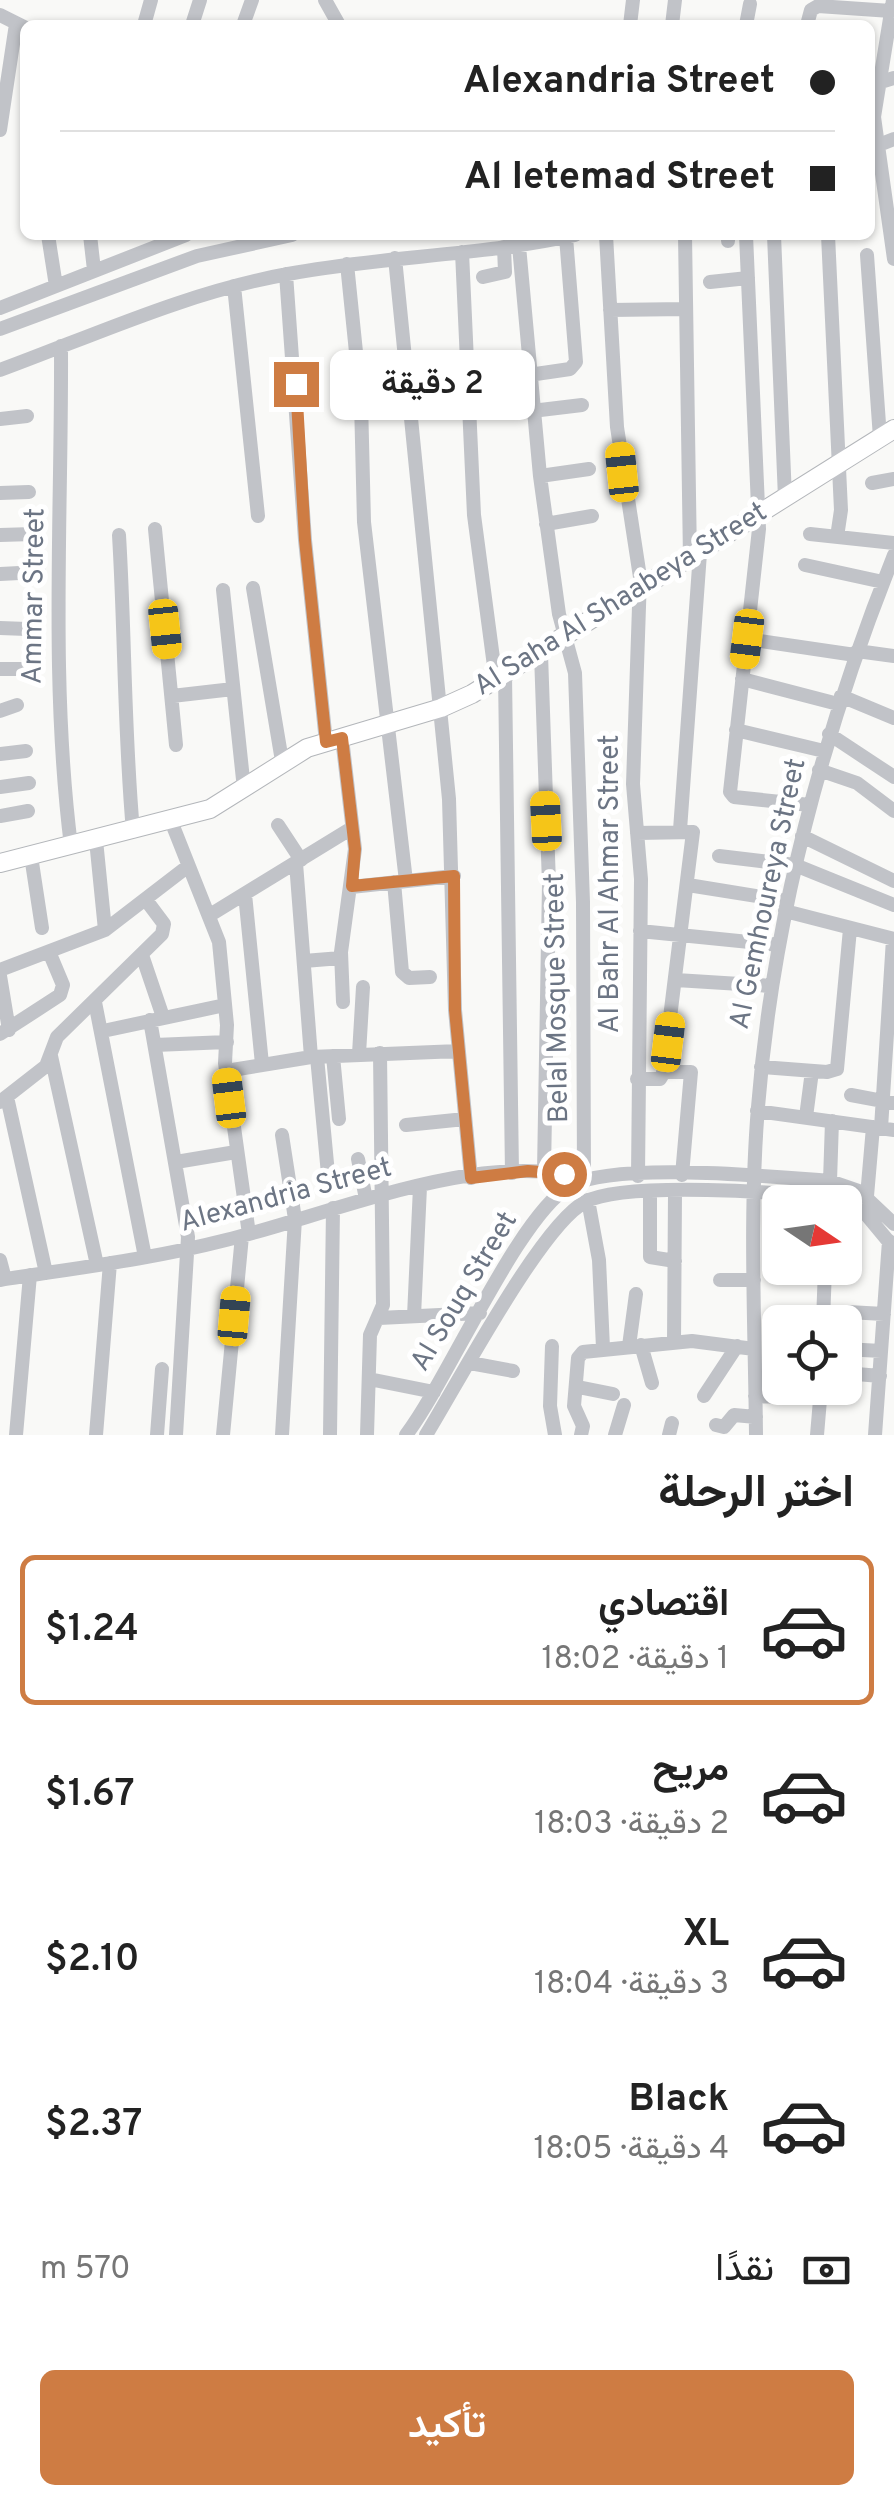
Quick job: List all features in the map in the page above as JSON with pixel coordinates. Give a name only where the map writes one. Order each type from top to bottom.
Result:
[{"type":"main road","name":"Al Saha Al Shaabeya Street","points":[[0,863],[214,807],[282,761],[334,740],[441,708],[541,654],[887,433]]},
{"type":"street","points":[[747,20],[750,4]]},
{"type":"street","points":[[808,20],[811,10],[818,6],[892,6],[875,80]]},
{"type":"street","points":[[0,15],[20,26],[0,130]]},
{"type":"street","points":[[875,152],[894,259]]},
{"type":"street","points":[[49,240],[56,286]]},
{"type":"street","points":[[91,240],[94,270]]},
{"type":"street","points":[[0,308],[173,240]]},
{"type":"street","points":[[0,329],[197,256],[269,240]]},
{"type":"street","points":[[529,375],[570,369],[576,362],[570,240]]},
{"type":"street","name":"Al Bahr Al Ahmar Street","points":[[606,240],[618,442],[640,569],[633,784],[640,931],[638,1176]]},
{"type":"street","points":[[680,830],[695,556],[684,240]]},
{"type":"street","points":[[746,240],[758,514],[731,795],[810,805]]},
{"type":"street","points":[[774,240],[784,498]]},
{"type":"street","points":[[828,240],[841,520],[837,537]]},
{"type":"street","points":[[0,370],[234,286],[346,264],[514,243],[505,272],[483,277]]},
{"type":"street","name":"Belal Mosque Street","points":[[514,243],[546,524],[575,672],[583,902],[584,1180]]},
{"type":"street","points":[[462,252],[474,514],[501,678],[512,1173]]},
{"type":"street","points":[[867,254],[887,433]]},
{"type":"street","points":[[395,258],[441,708],[471,1178]]},
{"type":"street","points":[[346,264],[362,442],[364,522],[388,725],[400,882],[402,972],[409,978],[430,978]]},
{"type":"street","points":[[286,274],[305,540],[334,740],[352,828],[352,886],[341,958],[343,1002]]},
{"type":"street","points":[[710,282],[748,278]]},
{"type":"street","points":[[234,286],[258,516]]},
{"type":"street","points":[[610,310],[686,309]]},
{"type":"street","name":"Ammar Street","points":[[61,346],[62,524],[55,609],[59,742],[71,846]]},
{"type":"street","points":[[532,411],[582,405]]},
{"type":"street","points":[[0,420],[26,416]]},
{"type":"street","points":[[540,476],[590,469]]},
{"type":"street","points":[[872,483],[894,479]]},
{"type":"street","points":[[0,493],[28,492]]},
{"type":"street","points":[[546,524],[592,516]]},
{"type":"street","points":[[155,529],[176,745]]},
{"type":"street","points":[[0,535],[33,534]]},
{"type":"street","points":[[810,534],[894,542]]},
{"type":"street","points":[[119,535],[126,665],[124,731],[133,831]]},
{"type":"street","name":"Al Gemhoureya Street","points":[[756,1435],[757,1111],[772,986],[818,770],[856,653],[894,556]]},
{"type":"street","points":[[804,565],[883,582]]},
{"type":"street","points":[[0,574],[39,572]]},
{"type":"street","points":[[253,588],[282,761]]},
{"type":"street","points":[[222,590],[244,789]]},
{"type":"street","points":[[876,602],[894,604]]},
{"type":"street","points":[[0,628],[27,630]]},
{"type":"street","points":[[747,639],[894,656]]},
{"type":"street","points":[[541,654],[549,884],[544,1171]]},
{"type":"street","points":[[0,669],[36,668]]},
{"type":"street","points":[[742,679],[840,700],[894,718]]},
{"type":"street","points":[[172,696],[233,688]]},
{"type":"street","points":[[0,711],[17,705]]},
{"type":"street","points":[[736,730],[824,751]]},
{"type":"street","points":[[829,734],[894,777]]},
{"type":"street","points":[[0,754],[26,751]]},
{"type":"street","points":[[818,770],[856,784],[894,811]]},
{"type":"street","points":[[0,787],[29,784]]},
{"type":"street","points":[[0,816],[28,811]]},
{"type":"street","points":[[171,821],[220,950],[226,1071],[245,1236],[223,1435]]},
{"type":"street","points":[[278,825],[298,861],[304,961],[320,1057],[328,1174]]},
{"type":"street","points":[[210,916],[352,828]]},
{"type":"street","points":[[636,1079],[660,1079],[663,1072],[693,832],[637,833]]},
{"type":"street","points":[[802,836],[894,882]]},
{"type":"street","points":[[96,840],[105,930]]},
{"type":"street","points":[[31,856],[42,928]]},
{"type":"street","points":[[719,856],[795,865],[894,906]]},
{"type":"street","points":[[4,1032],[0,976],[105,930],[187,867]]},
{"type":"street","points":[[352,886],[454,876]]},
{"type":"street","points":[[688,885],[786,906],[850,929],[894,939],[888,1101],[867,1196]]},
{"type":"street","points":[[245,894],[262,1064]]},
{"type":"street","points":[[16,1435],[38,1274],[3,1100],[40,1071],[52,1056],[57,1037],[164,928],[146,900]]},
{"type":"street","points":[[762,1067],[812,1072],[834,1070],[840,1064],[850,929]]},
{"type":"street","points":[[640,931],[779,945]]},
{"type":"street","points":[[4,1032],[62,992],[50,954]]},
{"type":"street","points":[[142,954],[156,1018],[155,1045],[189,1248],[176,1435]]},
{"type":"street","points":[[304,961],[341,958]]},
{"type":"street","points":[[676,980],[772,986]]},
{"type":"street","points":[[359,1054],[362,987]]},
{"type":"street","points":[[95,1002],[145,1257]]},
{"type":"street","points":[[103,1031],[225,1005]]},
{"type":"street","points":[[155,1045],[227,1042]]},
{"type":"street","points":[[226,1071],[320,1057],[460,1051]]},
{"type":"street","points":[[367,1435],[370,1336],[380,1318],[384,1195],[380,1053]]},
{"type":"street","points":[[52,1056],[104,1264],[96,1435]]},
{"type":"street","points":[[320,1057],[338,1119]]},
{"type":"street","points":[[663,1072],[691,1072],[682,1175]]},
{"type":"street","points":[[806,1117],[812,1072]]},
{"type":"street","points":[[851,1094],[888,1101]]},
{"type":"street","points":[[757,1111],[883,1128]]},
{"type":"street","points":[[406,1125],[465,1119]]},
{"type":"street","points":[[830,1181],[832,1121]]},
{"type":"street","points":[[282,1135],[295,1220],[282,1435]]},
{"type":"street","points":[[176,1162],[236,1152]]},
{"type":"street","points":[[358,1159],[366,1200]]},
{"type":"street","name":"Alexandria Street","points":[[2,1280],[245,1236],[333,1208],[471,1178],[544,1171],[584,1180]]},
{"type":"street","points":[[584,1180],[682,1175],[830,1181],[867,1196],[894,1224]]},
{"type":"street","name":"Al Souq Street","points":[[406,1435],[547,1207],[562,1191],[584,1180]]},
{"type":"street","points":[[414,1316],[420,1187]]},
{"type":"street","points":[[652,1382],[621,1349],[601,1276],[588,1200],[620,1192],[762,1195]]},
{"type":"street","points":[[650,1192],[650,1257],[675,1261]]},
{"type":"street","points":[[674,1342],[675,1192]]},
{"type":"street","name":"Al Souq Street","points":[[426,1435],[554,1228],[588,1200]]},
{"type":"street","points":[[330,1435],[333,1208]]},
{"type":"street","points":[[862,1213],[891,1244],[875,1435]]},
{"type":"street","points":[[0,1260],[2,1280]]},
{"type":"street","points":[[601,1276],[619,1274]]},
{"type":"street","points":[[720,1280],[754,1280]]},
{"type":"street","points":[[621,1349],[636,1294]]},
{"type":"street","points":[[380,1318],[480,1312]]},
{"type":"street","points":[[862,1313],[884,1314]]},
{"type":"street","points":[[581,1435],[583,1426],[574,1406],[580,1354],[674,1342],[754,1349]]},
{"type":"street","points":[[552,1346],[550,1406],[554,1435]]},
{"type":"street","points":[[704,1396],[738,1346]]},
{"type":"street","points":[[862,1350],[881,1352]]},
{"type":"street","points":[[470,1364],[513,1372]]},
{"type":"street","points":[[156,1435],[162,1369]]},
{"type":"street","points":[[862,1374],[880,1376]]},
{"type":"street","points":[[369,1378],[434,1392]]},
{"type":"street","points":[[578,1387],[618,1400],[614,1435]]},
{"type":"street","points":[[756,1396],[762,1396]]},
{"type":"street","points":[[818,1435],[821,1405]]},
{"type":"street","points":[[716,1425],[724,1427],[734,1416],[756,1417]]},
{"type":"route","points":[[296,384],[302,505],[326,742],[342,738],[355,849],[352,886],[454,876],[455,1010],[471,1178],[528,1171],[564,1174]]}]
